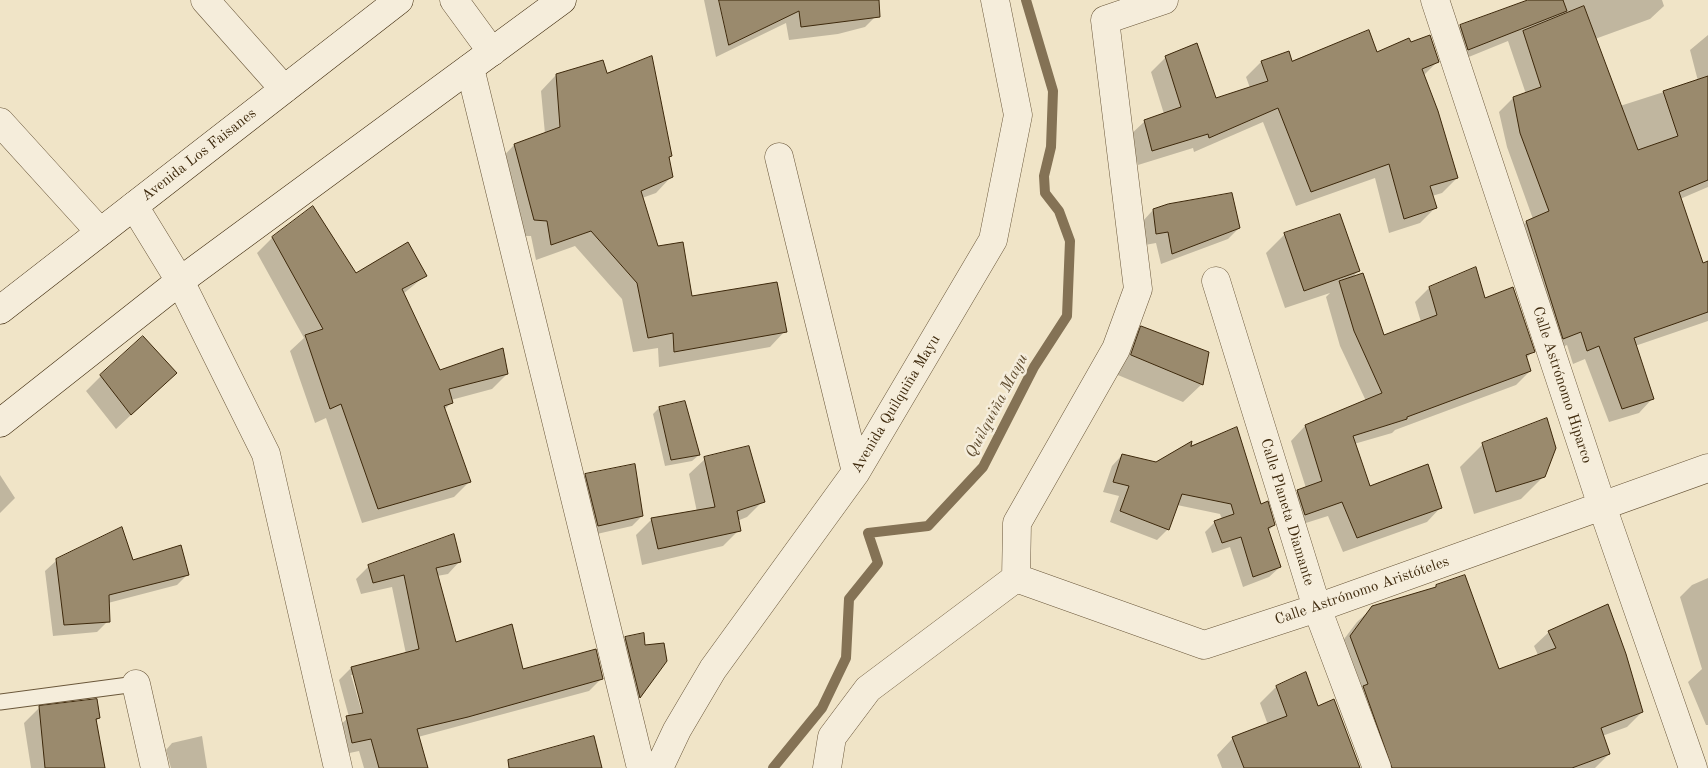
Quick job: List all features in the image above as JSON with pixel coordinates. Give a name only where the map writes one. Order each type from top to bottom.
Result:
[{"type":"street","points":[[205,0],[284,89]]},
{"type":"street","name":"Avenida Los Faisanes","points":[[0,310],[399,0]]},
{"type":"street","points":[[454,0],[492,52]]},
{"type":"street","points":[[0,423],[180,281],[562,0]]},
{"type":"street","name":"Avenida Quilquiña Mayu","points":[[659,768],[677,730],[713,669],[856,472],[992,240],[1018,115],[995,0]]},
{"type":"street","points":[[827,768],[832,737],[868,689],[1016,578],[1017,523],[1116,350],[1138,289],[1105,20],[1164,0]]},
{"type":"street","name":"Calle Astrónomo Hiparco","points":[[1435,0],[1602,506],[1693,768]]},
{"type":"street","points":[[470,68],[641,768]]},
{"type":"street","points":[[0,122],[100,232]]},
{"type":"street","points":[[779,157],[856,472]]},
{"type":"street","points":[[134,206],[180,281],[266,454],[338,768]]},
{"type":"street","name":"Calle Planeta Diamante","points":[[1216,281],[1317,608],[1377,768]]},
{"type":"street","name":"Calle Astrónomo Aristóteles","points":[[1016,578],[1204,645],[1317,608],[1708,468]]},
{"type":"street","points":[[136,684],[155,768]]},
{"type":"lane","points":[[0,702],[136,684]]},
{"type":"building","points":[[719,0],[879,0],[880,17],[801,27],[799,11],[729,45]]},
{"type":"building","points":[[1528,0],[1563,0],[1567,11],[1468,50],[1460,25]]},
{"type":"building","points":[[1584,6],[1638,150],[1678,136],[1663,91],[1708,76],[1708,180],[1679,192],[1703,263],[1708,261],[1708,312],[1634,338],[1654,399],[1622,409],[1599,346],[1587,351],[1581,332],[1563,339],[1526,221],[1549,211],[1520,133],[1513,97],[1541,87],[1523,31]]},
{"type":"building","points":[[1369,30],[1377,52],[1409,38],[1411,42],[1430,35],[1439,62],[1422,69],[1438,111],[1458,178],[1430,186],[1437,208],[1404,219],[1389,164],[1311,192],[1278,108],[1209,138],[1208,134],[1152,151],[1144,120],[1181,107],[1165,56],[1197,43],[1216,98],[1268,81],[1261,61],[1289,51],[1292,61]]},
{"type":"building","points":[[652,56],[672,156],[669,157],[673,177],[641,191],[658,246],[683,242],[692,296],[777,282],[787,332],[674,352],[673,333],[648,338],[637,283],[591,231],[551,245],[547,221],[534,220],[514,144],[560,127],[556,74],[603,60],[607,73]]},
{"type":"building","points":[[1232,193],[1240,228],[1172,254],[1168,232],[1156,234],[1153,209],[1168,204]]},
{"type":"building","points":[[313,206],[356,273],[408,242],[427,276],[402,289],[440,370],[503,348],[508,374],[449,389],[453,403],[444,406],[471,482],[378,509],[341,404],[330,409],[305,335],[323,329],[272,237]]},
{"type":"building","points":[[1340,214],[1360,271],[1304,291],[1284,233]]},
{"type":"building","points":[[1476,267],[1485,298],[1513,287],[1535,352],[1526,355],[1531,371],[1407,417],[1407,419],[1353,436],[1370,486],[1428,464],[1442,508],[1357,538],[1342,502],[1305,515],[1297,490],[1322,481],[1305,425],[1382,393],[1354,331],[1339,281],[1363,273],[1384,335],[1437,315],[1429,287]]},
{"type":"building","points":[[1141,326],[1209,352],[1203,385],[1131,355]]},
{"type":"building","points":[[143,336],[177,373],[131,415],[100,375]]},
{"type":"building","points":[[685,401],[700,455],[671,460],[659,407]]},
{"type":"building","points":[[1547,418],[1556,448],[1545,477],[1496,492],[1482,443]]},
{"type":"building","points":[[1237,427],[1261,504],[1268,501],[1275,525],[1268,528],[1281,567],[1253,577],[1241,537],[1222,543],[1214,521],[1234,514],[1231,504],[1182,494],[1169,530],[1120,511],[1129,486],[1113,482],[1122,454],[1156,462],[1192,441],[1191,446]]},
{"type":"building","points":[[749,446],[765,502],[737,511],[741,531],[658,549],[651,518],[715,507],[704,457]]},
{"type":"building","points":[[635,464],[643,516],[598,526],[585,474]]},
{"type":"building","points":[[122,527],[133,560],[181,545],[189,575],[109,595],[110,622],[64,625],[56,559]]},
{"type":"building","points":[[454,534],[461,562],[436,568],[456,642],[512,624],[523,669],[596,649],[603,679],[468,717],[417,729],[428,768],[379,768],[371,739],[352,743],[346,716],[363,713],[351,667],[419,649],[404,575],[373,583],[368,565]]},
{"type":"building","points":[[1465,575],[1499,669],[1556,648],[1548,631],[1608,604],[1626,654],[1643,712],[1601,728],[1610,754],[1572,768],[1392,768],[1363,686],[1368,684],[1350,636],[1372,606],[1436,587],[1436,585]]},
{"type":"building","points":[[644,633],[645,645],[664,643],[667,661],[640,698],[625,637]]},
{"type":"building","points":[[1306,672],[1318,706],[1334,699],[1360,768],[1244,768],[1232,737],[1287,716],[1276,686]]},
{"type":"building","points":[[97,699],[100,718],[96,719],[105,768],[45,768],[39,706]]},
{"type":"building","points":[[594,736],[602,768],[509,768],[508,760]]},
{"type":"waterway","name":"Quilquiña Mayu","points":[[773,768],[822,708],[846,658],[849,599],[878,563],[868,533],[928,526],[983,467],[1034,367],[1067,316],[1070,241],[1059,211],[1045,193],[1044,176],[1051,147],[1053,91],[1026,0]]}]
